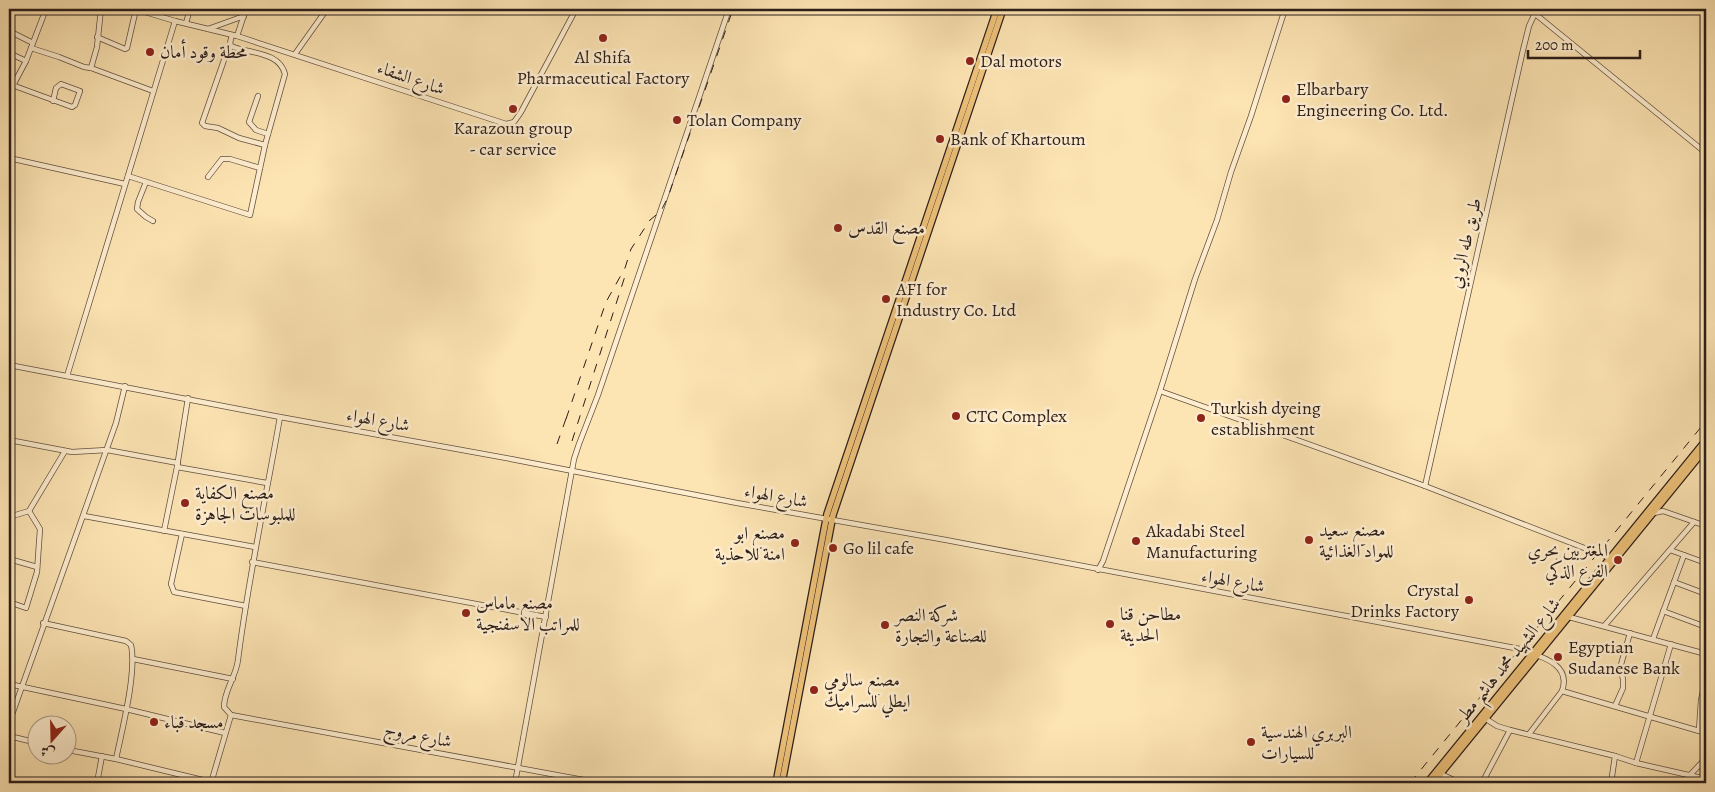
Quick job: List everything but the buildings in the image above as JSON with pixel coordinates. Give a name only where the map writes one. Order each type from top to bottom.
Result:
[{"type":"main road","points":[[776,783],[796,694],[830,519],[997,9]]},
{"type":"main road","points":[[830,519],[1003,9]]},
{"type":"main road","name":"شارع الشهيد محمد هاشم مطر","points":[[1534,655],[1569,617],[1654,513],[1706,440]]},
{"type":"main road","name":"شارع الشهيد محمد هاشم مطر","points":[[1433,783],[1610,558],[1706,448]]},
{"type":"main road","points":[[782,783],[796,694]]},
{"type":"main road","name":"شارع الشهيد محمد هاشم مطر","points":[[1427,783],[1484,718]]},
{"type":"street","points":[[46,9],[26,61],[10,89],[74,107],[80,91],[61,84],[56,88],[53,101]]},
{"type":"street","points":[[91,68],[97,47],[101,9]]},
{"type":"street","points":[[97,37],[125,49],[128,48],[136,9]]},
{"type":"street","name":"شارع الشفاء","points":[[136,9],[175,21],[234,35],[484,118],[510,124],[522,112],[576,9]]},
{"type":"street","points":[[159,16],[162,9]]},
{"type":"street","points":[[186,23],[190,9]]},
{"type":"street","points":[[246,9],[230,43],[231,46],[224,60],[202,124],[218,128],[239,138],[265,145]]},
{"type":"street","points":[[295,54],[327,9]]},
{"type":"street","points":[[515,783],[578,444],[601,387],[729,9]]},
{"type":"street","points":[[1098,570],[1103,561],[1160,391],[1195,279],[1251,116],[1285,9]]},
{"type":"street","points":[[1536,11],[1706,153]]},
{"type":"street","name":"طريق طه الروبي","points":[[1425,486],[1522,50],[1529,26],[1536,11]]},
{"type":"street","points":[[207,29],[244,16]]},
{"type":"street","points":[[67,376],[175,21]]},
{"type":"street","points":[[9,32],[33,43]]},
{"type":"street","points":[[128,176],[250,215],[265,145],[284,80],[284,69],[280,63],[271,57],[231,46]]},
{"type":"street","points":[[31,48],[154,91]]},
{"type":"street","points":[[9,54],[26,61]]},
{"type":"street","points":[[258,96],[249,122],[256,130],[268,134]]},
{"type":"street","points":[[1703,123],[1706,113]]},
{"type":"street","points":[[9,158],[126,184]]},
{"type":"street","points":[[208,177],[222,159],[260,168]]},
{"type":"street","points":[[146,182],[137,209],[153,221]]},
{"type":"street","name":"شارع الهواء","points":[[9,365],[1520,649],[1549,660],[1558,667],[1564,684],[1562,691]]},
{"type":"street","points":[[9,723],[43,623],[107,450],[125,386]]},
{"type":"street","points":[[1160,391],[1425,486],[1610,558]]},
{"type":"street","points":[[164,530],[178,465],[188,398]]},
{"type":"street","points":[[78,752],[116,759],[211,783],[231,715],[224,707],[224,702],[236,671],[252,562],[280,417]]},
{"type":"street","points":[[9,440],[79,453],[107,450],[267,483]]},
{"type":"street","points":[[10,519],[29,512],[65,451]]},
{"type":"street","points":[[9,602],[24,608],[28,607],[36,581],[40,529],[29,512]]},
{"type":"street","points":[[1654,513],[1665,512],[1706,526]]},
{"type":"street","points":[[84,516],[255,547]]},
{"type":"street","points":[[1605,626],[1694,522]]},
{"type":"street","points":[[182,534],[171,584],[174,592],[246,606]]},
{"type":"street","points":[[1670,550],[1706,563]]},
{"type":"street","points":[[1654,639],[1684,555]]},
{"type":"street","points":[[9,559],[38,567]]},
{"type":"street","points":[[252,562],[546,617]]},
{"type":"street","points":[[1674,582],[1706,594]]},
{"type":"street","points":[[1663,611],[1706,627]]},
{"type":"street","points":[[1569,617],[1706,654]]},
{"type":"street","points":[[43,623],[126,641],[131,644],[133,659],[116,759]]},
{"type":"street","points":[[1614,706],[1623,688],[1620,668],[1630,633]]},
{"type":"street","points":[[1636,763],[1671,644]]},
{"type":"street","points":[[133,659],[233,679]]},
{"type":"street","points":[[1700,730],[1701,700],[1706,679]]},
{"type":"street","points":[[9,684],[126,709],[225,733]]},
{"type":"street","points":[[1529,734],[1562,691],[1706,732]]},
{"type":"street","name":"شارع مروج","points":[[231,715],[600,783]]},
{"type":"street","points":[[1484,718],[1497,726],[1510,730],[1706,779]]},
{"type":"street","points":[[1482,783],[1510,730]]},
{"type":"street","points":[[9,736],[28,741]]},
{"type":"street","points":[[96,783],[102,756]]},
{"type":"street","points":[[1611,783],[1615,756]]},
{"type":"street","points":[[1690,775],[1706,758]]},
{"type":"street","points":[[1441,774],[1460,783]]},
{"type":"railway","points":[[566,419],[606,302],[625,268],[631,249],[650,220],[661,211],[668,197],[733,9]]},
{"type":"railway","points":[[572,441],[625,276]]},
{"type":"railway","points":[[557,444],[568,413]]},
{"type":"railway","points":[[1410,783],[1706,421]]},
{"type":"place","name":"Al Shifa Pharmaceutical Factory","points":[[603,38]]},
{"type":"place","name":"محطة وقود أمان","points":[[150,52]]},
{"type":"place","name":"Dal motors","points":[[970,61]]},
{"type":"place","name":"Elbarbary Engineering Co. Ltd.","points":[[1286,99]]},
{"type":"place","name":"Karazoun group - car service","points":[[513,109]]},
{"type":"place","name":"Tolan Company","points":[[677,120]]},
{"type":"place","name":"Bank of Khartoum","points":[[940,139]]},
{"type":"place","name":"مصنع القدس","points":[[838,228]]},
{"type":"place","name":"AFI for Industry Co. Ltd","points":[[886,299]]},
{"type":"place","name":"CTC Complex","points":[[956,416]]},
{"type":"place","name":"Turkish dyeing establishment","points":[[1201,418]]},
{"type":"place","name":"مصنع الكفاية للملبوسات الجاهزة","points":[[185,503]]},
{"type":"place","name":"مصنع سعيد للمواد الغذائية","points":[[1309,540]]},
{"type":"place","name":"Akadabi Steel Manufacturing","points":[[1136,541]]},
{"type":"place","name":"مصنع ابو امنة للاحذية","points":[[795,543]]},
{"type":"place","name":"Go lil cafe","points":[[833,548]]},
{"type":"place","name":"المغتربين بحري الفرع الذكي","points":[[1618,560]]},
{"type":"place","name":"Crystal Drinks Factory","points":[[1469,600]]},
{"type":"place","name":"مصنع ماماس للمراتب الاسفنجية","points":[[466,613]]},
{"type":"place","name":"مطاحن قنا الحديثة","points":[[1110,624]]},
{"type":"place","name":"شركة النصر للصناعة والتجارة","points":[[885,625]]},
{"type":"place","name":"Egyptian Sudanese Bank","points":[[1558,657]]},
{"type":"place","name":"مصنع سالومي ايطلي للسراميك","points":[[814,690]]},
{"type":"place","name":"مسجد قباء","points":[[154,722]]},
{"type":"place","name":"البربري الهندسية للسيارات","points":[[1251,742]]}]
